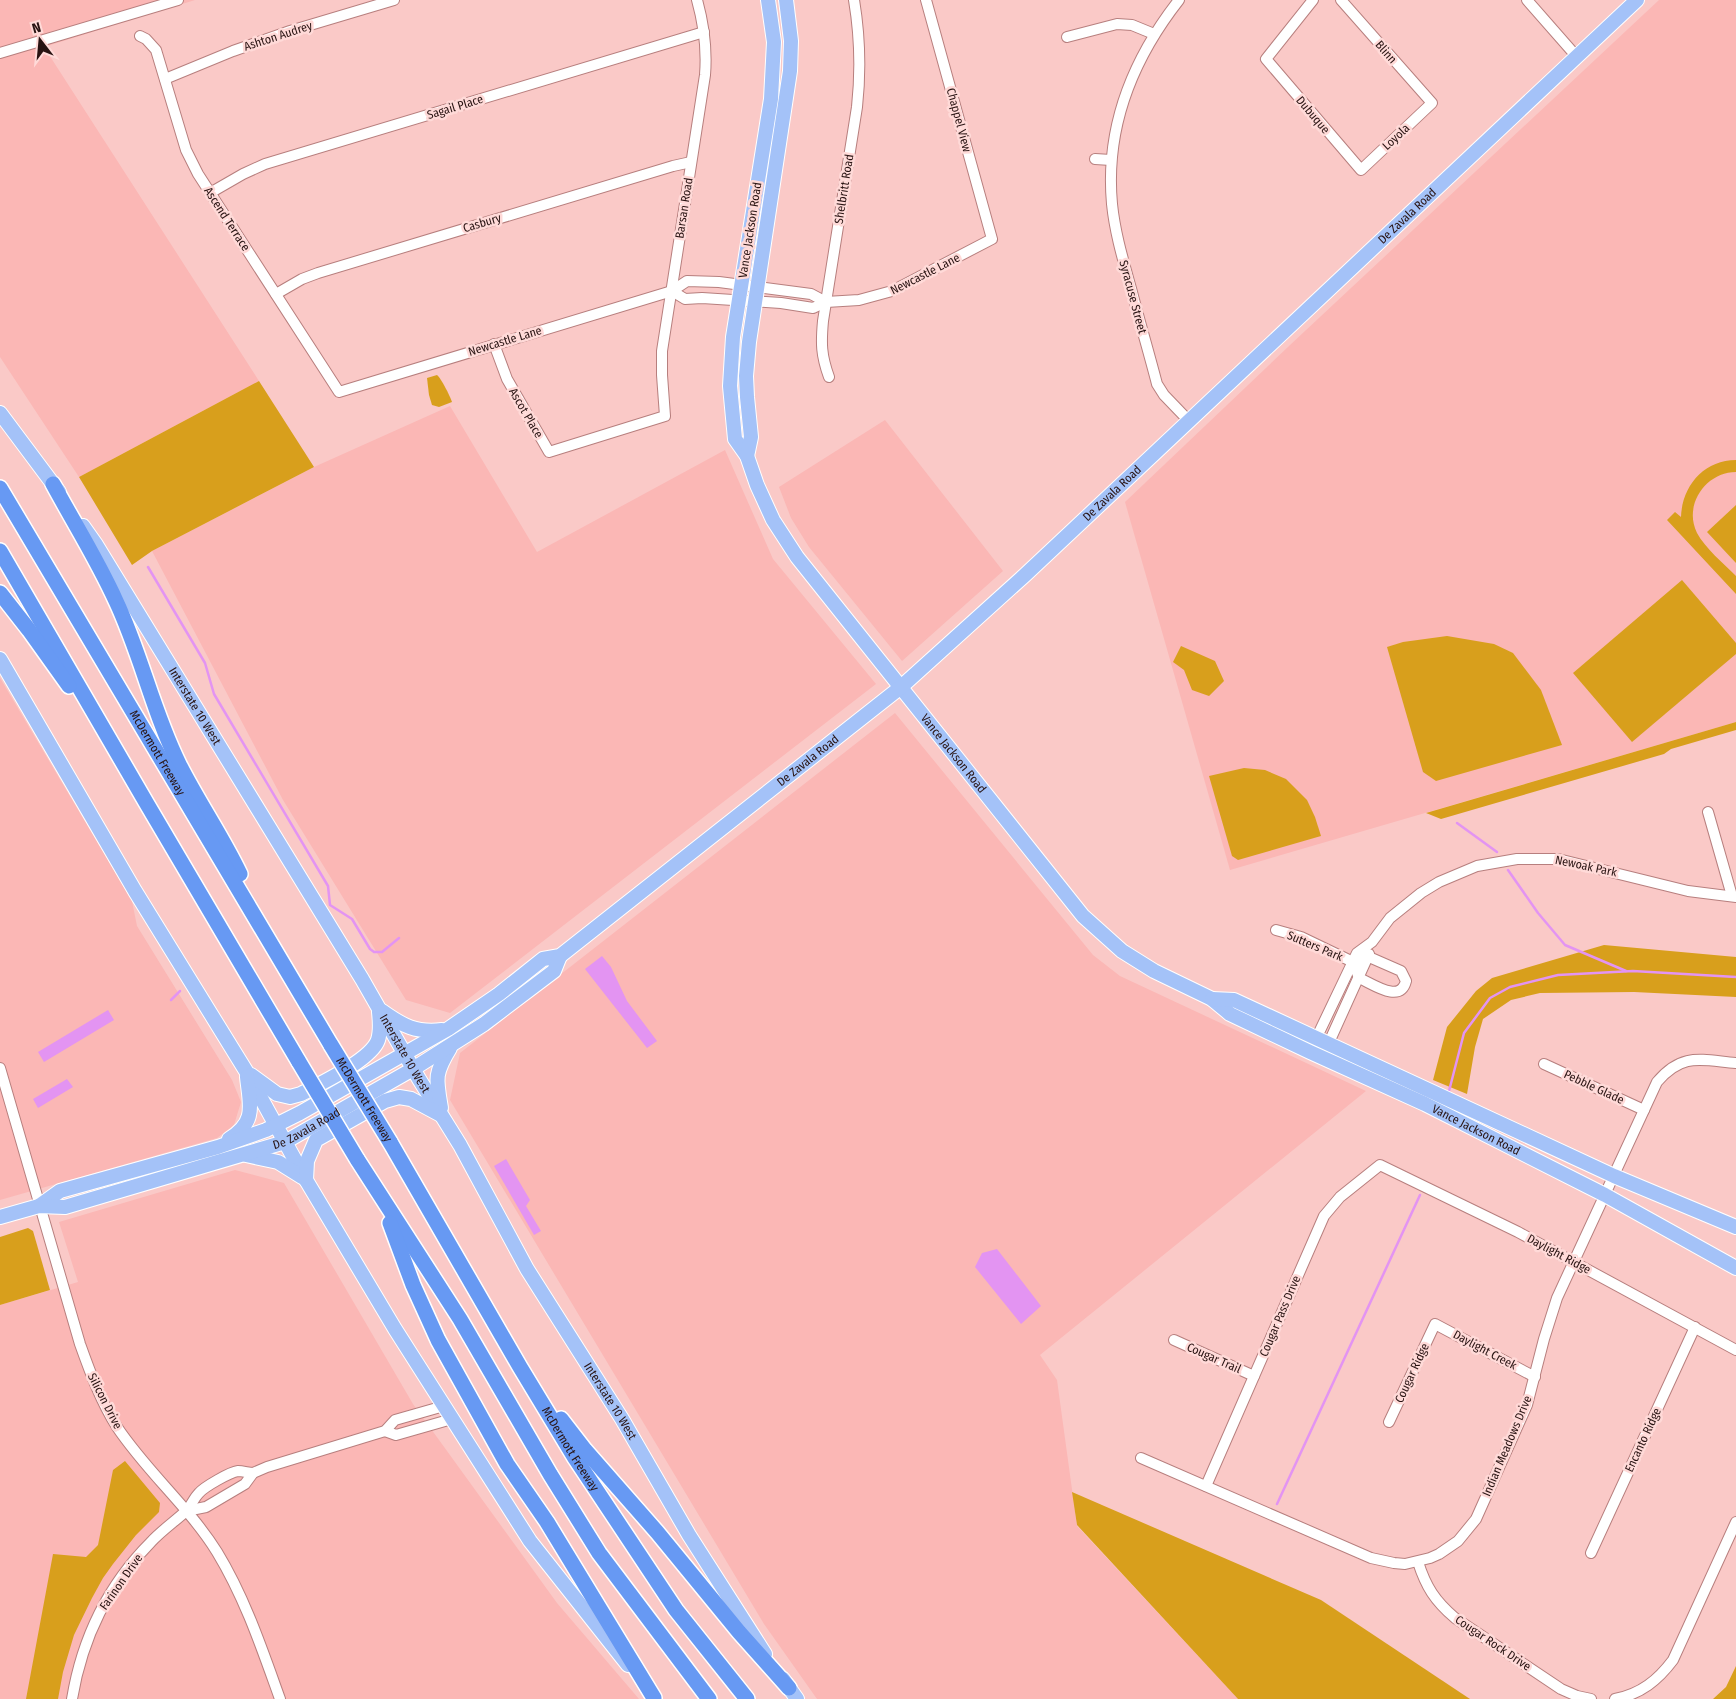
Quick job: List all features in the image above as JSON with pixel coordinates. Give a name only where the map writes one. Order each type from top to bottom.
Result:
[{"type":"highway","points":[[53,484],[116,602],[159,717],[179,763],[225,844],[288,972]]},
{"type":"highway","name":"McDermott Freeway","points":[[0,488],[390,1142],[575,1458],[676,1610],[747,1699]]},
{"type":"highway","points":[[0,551],[357,1159],[460,1319],[550,1474],[599,1553],[710,1699]]},
{"type":"highway","points":[[0,593],[60,673],[147,804]]},
{"type":"highway","points":[[381,1198],[413,1285],[438,1340],[507,1464],[546,1522],[654,1699]]},
{"type":"highway","points":[[520,1367],[585,1450],[657,1532],[793,1694]]},
{"type":"main road","name":"Vance Jackson Road","points":[[768,0],[774,42],[771,99],[733,337],[730,386],[735,439],[747,456],[766,506],[788,545],[1083,916],[1107,939],[1137,960],[1212,999],[1230,1014],[1425,1104],[1605,1195],[1736,1268]]},
{"type":"main road","name":"Vance Jackson Road","points":[[747,456],[751,437],[746,397],[749,342],[790,71],[791,41],[786,0]]},
{"type":"main road","name":"De Zavala Road","points":[[0,1218],[39,1206],[60,1191],[218,1146],[276,1125],[448,1030],[543,960],[560,956],[901,687],[1025,575],[1189,422],[1637,0]]},
{"type":"main road","name":"Interstate 10 West","points":[[0,413],[95,543],[287,855],[460,1145],[527,1269],[622,1419],[694,1543],[740,1616],[793,1694]]},
{"type":"main road","points":[[0,659],[140,899],[246,1071],[306,1180],[395,1329],[530,1541],[654,1699]]},
{"type":"main road","name":"De Zavala Road","points":[[39,1206],[65,1207],[285,1142],[451,1046],[499,1013],[554,971],[560,956]]},
{"type":"main road","name":"Vance Jackson Road","points":[[1212,999],[1234,1000],[1614,1176],[1736,1227]]},
{"type":"main road","points":[[379,1009],[403,1025],[419,1031],[448,1030]]},
{"type":"main road","points":[[246,1071],[277,1094],[290,1097],[301,1094],[365,1058],[379,1037],[379,1009]]},
{"type":"main road","points":[[442,1116],[437,1073],[441,1062],[451,1046]]},
{"type":"main road","points":[[218,1146],[241,1132],[248,1120],[250,1108],[246,1071]]},
{"type":"main road","points":[[306,1180],[307,1161],[316,1140],[385,1101],[398,1097],[411,1099],[442,1116]]},
{"type":"main road","points":[[243,1155],[278,1162],[306,1180]]},
{"type":"street","points":[[0,53],[178,0]]},
{"type":"street","name":"Ashton Audrey","points":[[165,79],[233,51],[290,31],[394,0]]},
{"type":"street","name":"Barsan Road","points":[[665,416],[662,351],[705,75],[704,32],[697,0]]},
{"type":"street","name":"Shelbritt Road","points":[[829,376],[823,360],[821,346],[860,78],[858,26],[854,0]]},
{"type":"street","name":"Chappel View","points":[[926,0],[992,239]]},
{"type":"street","name":"Syracuse Street","points":[[1179,0],[1154,34],[1138,62],[1127,89],[1119,117],[1111,160],[1112,203],[1116,232],[1157,384],[1164,395],[1189,422]]},
{"type":"street","name":"Dubuque","points":[[1313,0],[1266,59],[1360,170]]},
{"type":"street","name":"Blinn","points":[[1341,0],[1432,103]]},
{"type":"street","points":[[1527,0],[1578,57]]},
{"type":"street","points":[[1067,37],[1117,24],[1132,25],[1154,34]]},
{"type":"street","name":"Sagail Place","points":[[210,193],[265,164],[704,32]]},
{"type":"street","name":"Ascend Terrace","points":[[140,36],[146,39],[156,50],[186,150],[198,174],[339,392]]},
{"type":"street","name":"Loyola","points":[[1360,170],[1432,103]]},
{"type":"street","points":[[1095,159],[1111,160]]},
{"type":"street","name":"Casbury","points":[[276,294],[296,282],[318,273],[673,166],[692,162]]},
{"type":"street","name":"Newcastle Lane","points":[[672,291],[685,299],[739,300],[813,308],[826,302],[858,300],[892,291],[992,239]]},
{"type":"street","points":[[701,281],[702,298]]},
{"type":"street","name":"Newcastle Lane","points":[[339,392],[672,291],[686,282],[701,281],[758,286],[812,294],[826,302]]},
{"type":"street","points":[[795,305],[797,292]]},
{"type":"street","name":"Ascot Place","points":[[494,344],[507,380],[549,452],[665,416]]},
{"type":"street","points":[[1708,812],[1734,897]]},
{"type":"street","name":"Newoak Park","points":[[1316,1055],[1316,1038],[1358,953],[1372,942],[1390,918],[1421,893],[1439,882],[1477,866],[1516,859],[1558,859],[1688,891],[1734,897]]},
{"type":"street","name":"Sutters Park","points":[[1276,930],[1301,937],[1352,962],[1369,958]]},
{"type":"street","name":"Newoak Park","points":[[1316,1055],[1329,1044],[1369,958],[1372,942]]},
{"type":"street","points":[[1359,978],[1390,992],[1400,991],[1404,987],[1406,981],[1401,971],[1369,958]]},
{"type":"street","name":"Sutters Park","points":[[1352,962],[1359,978]]},
{"type":"street","name":"Indian Meadows Drive","points":[[1142,1458],[1371,1558],[1405,1564],[1418,1562],[1448,1549],[1458,1541],[1476,1519],[1521,1420],[1536,1377],[1557,1298],[1657,1082],[1667,1070],[1678,1063],[1696,1059],[1736,1063]]},
{"type":"street","name":"Pebble Glade","points":[[1544,1064],[1644,1110]]},
{"type":"street","name":"Silicon Drive","points":[[0,1068],[80,1344],[99,1393],[117,1427],[217,1552],[234,1581],[248,1612],[280,1699]]},
{"type":"street","name":"Daylight Ridge","points":[[1380,1165],[1510,1228],[1736,1350]]},
{"type":"street","name":"Cougar Pass Drive","points":[[1206,1486],[1324,1216],[1340,1197],[1380,1165]]},
{"type":"street","name":"Daylight Creek","points":[[1435,1324],[1536,1377]]},
{"type":"street","name":"Cougar Ridge","points":[[1389,1422],[1435,1324]]},
{"type":"street","name":"Encanto Ridge","points":[[1591,1553],[1694,1327]]},
{"type":"street","name":"Cougar Trail","points":[[1174,1340],[1254,1376]]},
{"type":"street","name":"Farinon Drive","points":[[186,1511],[206,1507],[246,1484],[253,1474],[267,1468],[385,1431],[395,1420],[444,1406]]},
{"type":"street","name":"Farinon Drive","points":[[385,1431],[396,1436],[452,1419]]},
{"type":"street","name":"Farinon Drive","points":[[72,1699],[85,1645],[97,1617],[129,1566],[151,1541],[186,1511],[199,1493],[217,1481],[238,1471],[253,1474]]},
{"type":"street","points":[[1617,1699],[1635,1693],[1650,1685],[1663,1674],[1673,1660],[1736,1522]]},
{"type":"street","name":"Cougar Rock Drive","points":[[1418,1562],[1424,1581],[1431,1593],[1455,1618],[1561,1689],[1577,1696],[1592,1699]]},
{"type":"shaded area","points":[[0,0],[195,0],[44,47],[259,381],[79,477],[0,357]]},
{"type":"shaded area","points":[[1659,0],[1736,0],[1736,722],[1230,870],[1125,502]]},
{"type":"shaded area","points":[[437,375],[452,402],[439,407],[432,405],[427,378]]},
{"type":"shaded area","points":[[259,381],[314,467],[152,551],[132,565],[79,477]]},
{"type":"shaded area","points":[[450,406],[537,552],[725,450],[773,559],[876,684],[450,1013],[406,1000],[283,800],[152,551],[314,467]]},
{"type":"shaded area","points":[[885,420],[1003,571],[902,661],[809,547],[791,518],[779,487]]},
{"type":"shaded area","points":[[1736,460],[1736,472],[1725,473],[1715,478],[1700,492],[1695,501],[1693,522],[1700,539],[1736,576],[1736,594],[1667,520],[1675,512],[1681,517],[1682,506],[1690,485],[1705,470],[1724,461]]},
{"type":"shaded area","points":[[1736,505],[1736,563],[1707,532]]},
{"type":"shaded area","points":[[1682,580],[1736,643],[1736,654],[1632,742],[1573,673]]},
{"type":"shaded area","points":[[1447,636],[1494,644],[1513,653],[1541,690],[1562,745],[1436,781],[1423,772],[1387,647],[1403,642]]},
{"type":"shaded area","points":[[1181,646],[1215,661],[1224,681],[1209,696],[1192,690],[1184,670],[1173,662]]},
{"type":"shaded area","points":[[0,678],[132,901],[137,926],[232,1080],[241,1102],[234,1125],[217,1138],[0,1200]]},
{"type":"shaded area","points":[[895,713],[1093,955],[1120,976],[1366,1091],[1040,1355],[1057,1380],[1077,1526],[1238,1699],[817,1699],[764,1624],[450,1100],[460,1053]]},
{"type":"shaded area","points":[[1736,722],[1736,730],[1671,749],[1664,754],[1441,819],[1426,813]]},
{"type":"shaded area","points":[[1244,768],[1265,770],[1286,779],[1307,800],[1321,836],[1238,860],[1232,856],[1209,776]]},
{"type":"shaded area","points":[[1604,945],[1736,957],[1736,997],[1634,992],[1540,993],[1511,1000],[1483,1019],[1475,1047],[1467,1094],[1433,1080],[1447,1027],[1476,991],[1492,978]]},
{"type":"shaded area","points":[[602,956],[611,967],[627,1001],[657,1041],[647,1048],[585,969]]},
{"type":"shaded area","points":[[108,1010],[114,1020],[44,1062],[38,1052]]},
{"type":"shaded area","points":[[67,1079],[73,1087],[38,1108],[33,1099]]},
{"type":"shaded area","points":[[506,1159],[530,1200],[526,1206],[541,1231],[534,1235],[494,1166]]},
{"type":"shaded area","points":[[235,1170],[284,1183],[413,1404],[557,1603],[639,1699],[0,1699],[0,1305],[78,1282],[59,1222]]},
{"type":"shaded area","points":[[28,1228],[33,1231],[50,1290],[0,1305],[0,1237]]},
{"type":"shaded area","points":[[997,1249],[1041,1306],[1021,1324],[975,1267],[982,1253]]},
{"type":"shaded area","points":[[125,1461],[160,1503],[159,1512],[136,1535],[113,1564],[92,1598],[74,1635],[63,1672],[58,1699],[26,1699],[53,1554],[86,1557],[98,1545],[113,1470]]},
{"type":"shaded area","points":[[1072,1492],[1321,1600],[1470,1699],[1238,1699],[1077,1525]]},
{"type":"shaded area","points":[[1736,1666],[1736,1699],[1713,1699],[1726,1687]]},
{"type":"waterway","points":[[148,567],[205,663],[214,694],[328,886],[330,905],[352,919],[370,949],[374,952],[382,952],[399,938]]},
{"type":"waterway","points":[[1457,823],[1497,852]]},
{"type":"waterway","points":[[1508,870],[1538,913],[1565,945],[1626,971]]},
{"type":"waterway","points":[[1449,1091],[1464,1033],[1490,998],[1510,987],[1558,975],[1633,971],[1736,977]]},
{"type":"waterway","points":[[171,1000],[180,991]]},
{"type":"waterway","points":[[1277,1504],[1420,1195]]}]
